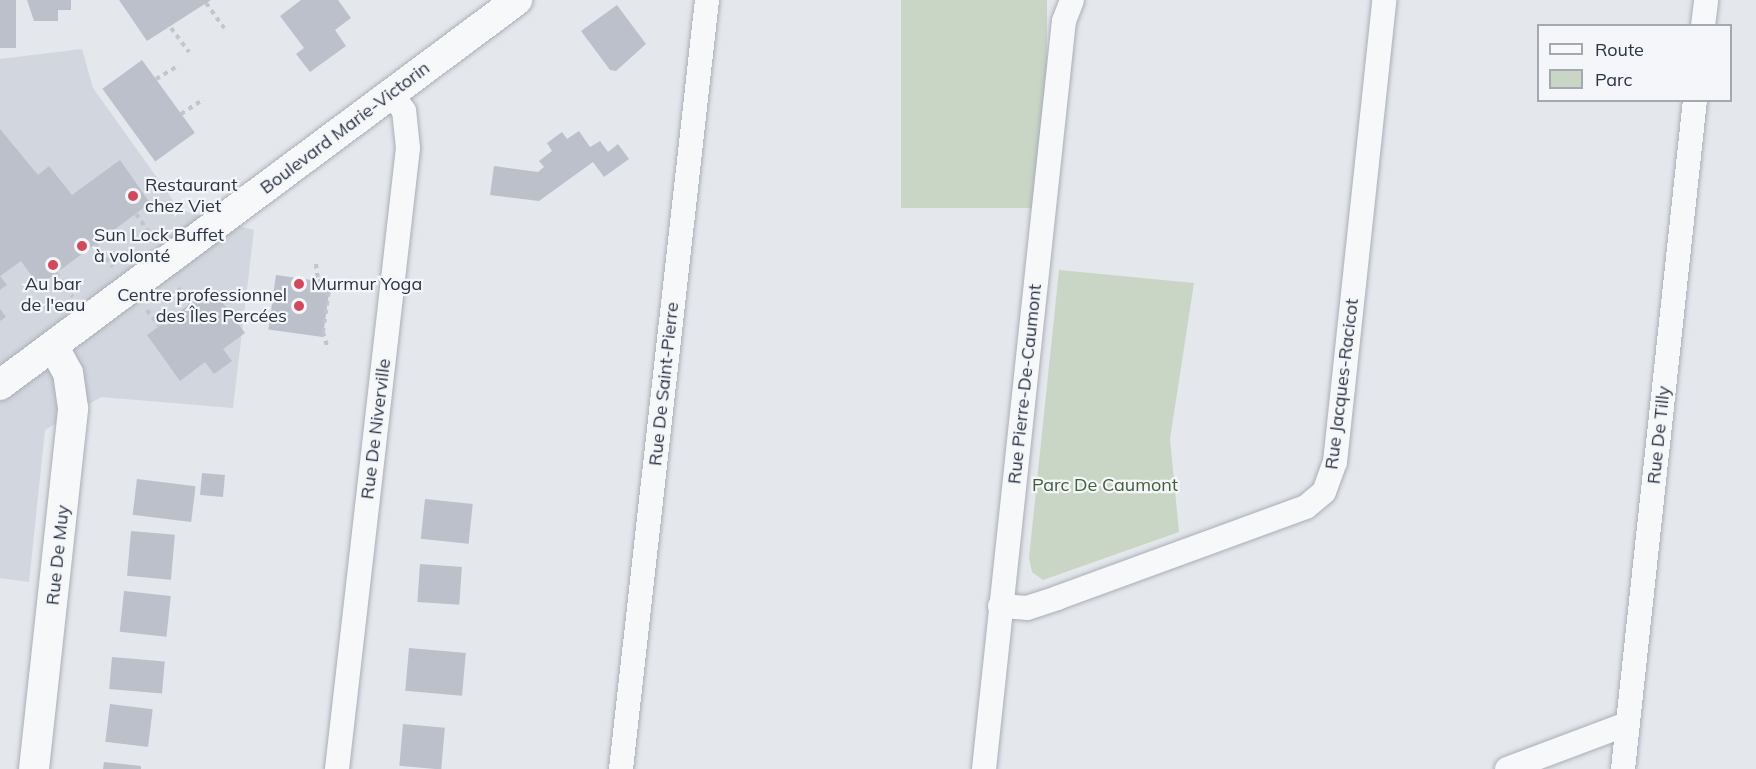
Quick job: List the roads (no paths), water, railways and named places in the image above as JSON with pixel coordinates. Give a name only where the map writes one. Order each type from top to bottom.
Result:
[{"type":"street","name":"Boulevard Marie-Victorin","points":[[0,385],[517,0]]},
{"type":"street","name":"Rue De Saint-Pierre","points":[[621,769],[706,0]]},
{"type":"street","name":"Rue Pierre-De-Caumont","points":[[984,769],[1064,21],[1072,0]]},
{"type":"street","name":"Rue Jacques-Racicot","points":[[1000,606],[1027,608],[1057,598],[1306,507],[1324,492],[1335,462],[1384,0]]},
{"type":"street","points":[[1703,24],[1706,0]]},
{"type":"street","name":"Rue De Niverville","points":[[337,769],[408,148],[404,111],[392,93]]},
{"type":"street","name":"Rue De Tilly","points":[[1623,769],[1695,102]]},
{"type":"street","name":"Rue De Muy","points":[[34,769],[73,408],[68,373],[52,346]]},
{"type":"street","points":[[1507,769],[1628,724]]},
{"type":"place","name":"Restaurant chez Viet","points":[[133,196]]},
{"type":"place","name":"Sun Lock Buffet à volonté","points":[[82,246]]},
{"type":"place","name":"Au bar de l'eau","points":[[53,265]]},
{"type":"place","name":"Murmur Yoga","points":[[299,284]]},
{"type":"place","name":"Centre professionnel des Îles Percées","points":[[299,306]]},
{"type":"park label","name":"Parc De Caumont","points":[[1105,485]]}]
